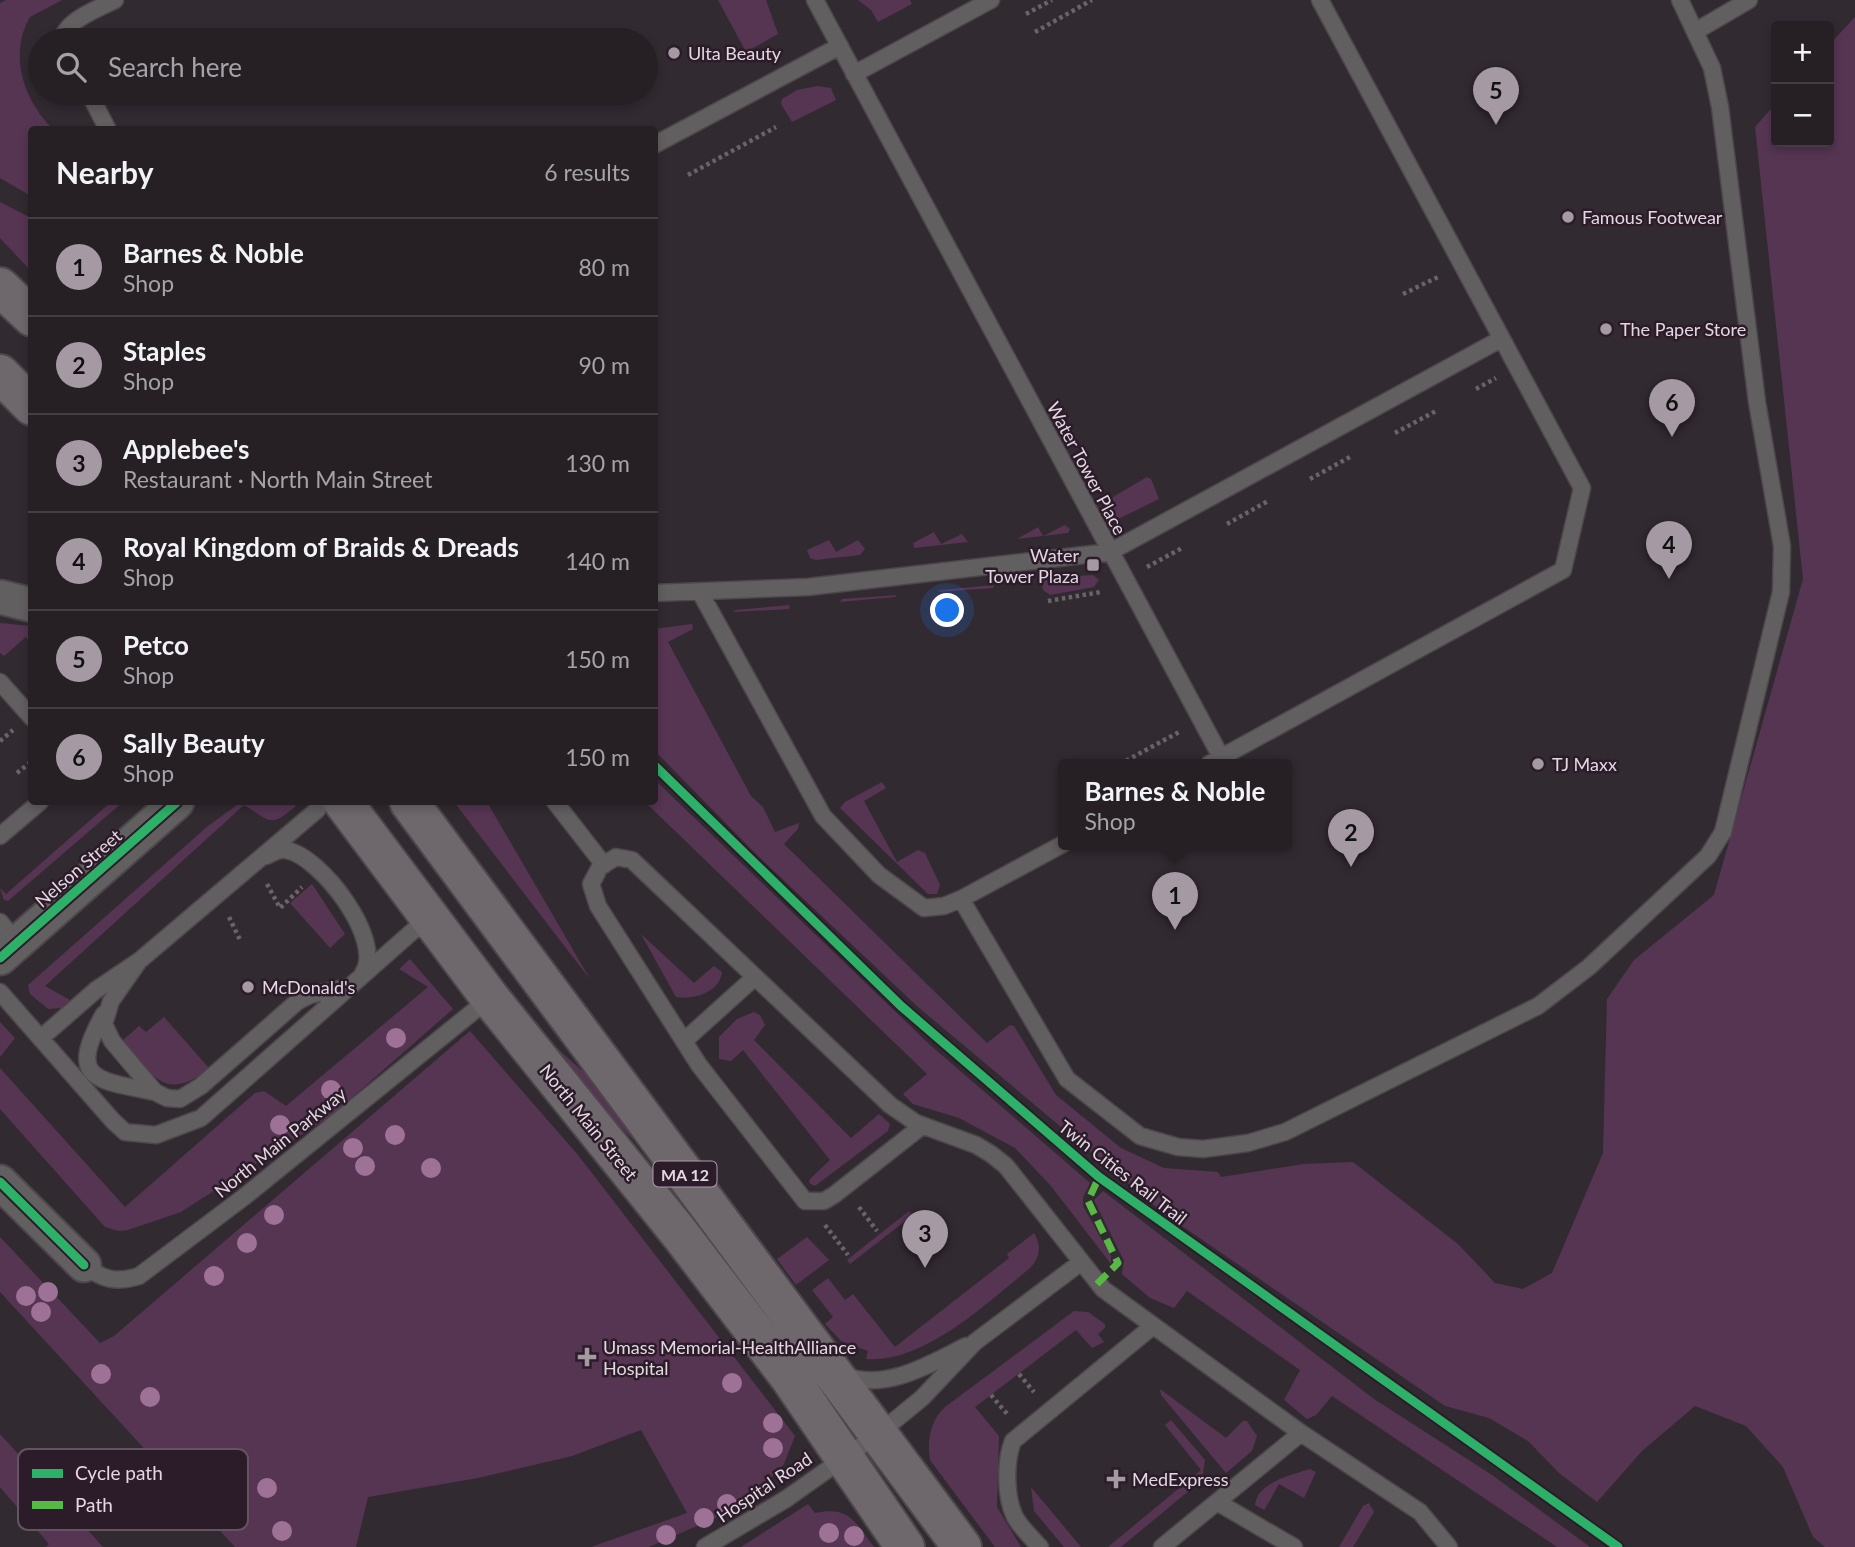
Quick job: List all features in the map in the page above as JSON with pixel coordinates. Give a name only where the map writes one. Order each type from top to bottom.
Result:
[{"type":"main road","points":[[0,287],[28,313]]},
{"type":"main road","points":[[0,374],[28,402]]},
{"type":"main road","name":"North Main Street","points":[[345,805],[490,998],[689,1245],[790,1378],[905,1547]]},
{"type":"main road","name":"MA 12","points":[[411,805],[834,1371],[962,1547]]},
{"type":"street","name":"Nelson Street","points":[[6,941],[173,805]]},
{"type":"street","points":[[0,1182],[84,1265]]},
{"type":"lane","points":[[67,28],[115,0]]},
{"type":"lane","name":"Water Tower Place","points":[[658,593],[808,587],[1110,552],[815,0]]},
{"type":"lane","points":[[854,74],[991,0]]},
{"type":"lane","points":[[1217,759],[1563,570],[1582,488],[1320,0]]},
{"type":"lane","points":[[961,900],[1068,1079],[1140,1136],[1178,1147],[1203,1149],[1248,1143],[1285,1132],[1538,1006],[1589,967],[1708,856],[1723,832],[1781,592],[1782,546],[1758,402],[1720,107],[1712,68],[1679,0]]},
{"type":"lane","points":[[1696,31],[1749,0]]},
{"type":"lane","points":[[658,143],[840,46]]},
{"type":"lane","points":[[95,105],[106,126]]},
{"type":"lane","points":[[1215,759],[1201,720],[1110,552],[1501,339]]},
{"type":"lane","points":[[700,592],[823,817],[879,875],[924,908],[944,906],[961,900],[1058,847]]},
{"type":"lane","points":[[0,681],[28,713]]},
{"type":"lane","points":[[0,836],[36,805]]},
{"type":"lane","points":[[41,1038],[96,990],[139,961],[320,805]]},
{"type":"lane","points":[[557,805],[604,865]]},
{"type":"lane","points":[[258,859],[281,849],[289,850],[325,876],[349,908],[368,944],[368,966],[362,975]]},
{"type":"lane","points":[[922,1126],[824,1201],[809,1202],[798,1195],[684,1041],[594,897],[592,884],[604,865],[616,857],[632,860],[890,1105],[922,1126],[976,1145],[1006,1166],[1103,1289],[1301,1433],[1420,1512],[1441,1543]]},
{"type":"lane","points":[[0,992],[125,1132],[156,1135],[190,1123],[221,1103],[362,975],[420,927],[427,926],[443,933]]},
{"type":"lane","points":[[139,961],[104,1014],[87,1047],[88,1063],[94,1074],[113,1086],[155,1092],[167,1098],[191,1095],[298,1001],[310,995],[349,987]]},
{"type":"lane","points":[[684,1041],[755,977]]},
{"type":"lane","name":"North Main Parkway","points":[[84,1265],[110,1280],[124,1281],[139,1276],[244,1197],[490,998]]},
{"type":"lane","points":[[104,1014],[104,1024],[112,1041],[155,1092]]},
{"type":"lane","points":[[834,1371],[864,1381],[887,1380],[975,1342],[1080,1263]]},
{"type":"lane","points":[[1040,1547],[1014,1515],[1009,1496],[1009,1452],[1013,1441],[1153,1325]]},
{"type":"lane","name":"Hospital Road","points":[[705,1547],[736,1532],[878,1434],[922,1398],[975,1342]]},
{"type":"lane","points":[[1162,1547],[1301,1433]]},
{"type":"lane","points":[[1216,1502],[1294,1547]]},
{"type":"path","points":[[1026,14],[1052,0]]},
{"type":"path","points":[[1035,32],[1092,0]]},
{"type":"path","points":[[688,175],[776,127]]},
{"type":"path","points":[[1403,294],[1441,275]]},
{"type":"path","points":[[1476,389],[1496,378]]},
{"type":"path","points":[[1395,433],[1436,411]]},
{"type":"path","points":[[1310,479],[1350,457]]},
{"type":"path","points":[[1227,523],[1268,501]]},
{"type":"path","points":[[1143,569],[1184,547]]},
{"type":"path","points":[[1048,601],[1101,592]]},
{"type":"path","points":[[1129,759],[1201,720]]},
{"type":"path","points":[[17,774],[28,764]]},
{"type":"path","points":[[280,908],[309,881]]},
{"type":"path","points":[[809,1202],[848,1255]]},
{"type":"path","points":[[1018,1374],[1037,1396]]},
{"type":"path","points":[[991,1395],[1011,1418]]},
{"type":"shaded area","points":[[6,0],[62,0],[30,17],[20,46],[28,105],[34,105],[50,126],[28,126],[28,194],[0,178],[0,3]]},
{"type":"shaded area","points":[[718,0],[766,0],[778,34],[746,52]]},
{"type":"shaded area","points":[[858,0],[910,0],[912,4],[878,22],[871,10]]},
{"type":"shaded area","points":[[1855,17],[1855,1547],[1825,1547],[1813,1537],[1783,1467],[1746,1426],[1695,1406],[1642,1451],[1597,1502],[1559,1473],[1528,1441],[1489,1418],[1445,1406],[1166,1215],[918,1007],[758,856],[658,754],[658,628],[692,624],[693,629],[668,642],[751,796],[763,807],[775,832],[799,823],[798,829],[784,844],[987,1043],[1010,1025],[1014,1026],[1056,1095],[1121,1148],[1164,1168],[1218,1172],[1221,1177],[1304,1164],[1353,1162],[1458,1244],[1495,1283],[1523,1289],[1552,1273],[1603,1153],[1607,999],[1634,960],[1714,895],[1803,579],[1755,127],[1771,109],[1771,147],[1834,147],[1834,40]]},
{"type":"shaded area","points":[[817,86],[831,88],[836,100],[792,122],[781,104],[782,99],[797,90]]},
{"type":"shaded area","points":[[0,202],[28,216],[28,268],[0,238]]},
{"type":"shaded area","points":[[1147,477],[1151,479],[1159,499],[1116,520],[1106,501]]},
{"type":"shaded area","points":[[1065,525],[1070,529],[1068,533],[1043,536]]},
{"type":"shaded area","points":[[1038,527],[1043,536],[1017,539]]},
{"type":"shaded area","points":[[934,532],[941,544],[962,534],[968,542],[914,548],[913,543]]},
{"type":"shaded area","points":[[829,540],[836,552],[858,540],[865,549],[860,555],[816,560],[810,558],[807,550]]},
{"type":"shaded area","points":[[1093,575],[1099,580],[1094,587],[1050,595],[1043,590],[1042,584],[1047,578]]},
{"type":"shaded area","points":[[994,585],[993,588],[938,592],[940,590]]},
{"type":"shaded area","points":[[897,595],[895,597],[840,602],[842,599]]},
{"type":"shaded area","points":[[790,605],[789,609],[733,612],[736,610]]},
{"type":"shaded area","points":[[0,623],[28,626],[28,640],[26,637],[4,656],[0,653]]},
{"type":"shaded area","points":[[882,782],[886,788],[864,801],[897,862],[918,850],[925,853],[940,885],[937,894],[928,894],[840,808],[845,802]]},
{"type":"shaded area","points":[[658,783],[929,1044],[1090,1183],[1083,1197],[1083,1206],[1111,1256],[1111,1264],[1051,1186],[1015,1148],[959,1118],[913,1104],[903,1094],[927,1074],[648,805],[658,805]]},
{"type":"shaded area","points":[[108,805],[120,805],[8,901],[4,900],[0,888],[6,894]]},
{"type":"shaded area","points":[[237,805],[244,805],[45,986],[70,1000],[61,1008],[48,1009],[30,994],[28,985],[208,826]]},
{"type":"shaded area","points":[[244,805],[296,806],[275,820],[265,818]]},
{"type":"shaded area","points":[[456,805],[489,805],[590,979]]},
{"type":"shaded area","points":[[312,884],[345,934],[330,948],[290,903]]},
{"type":"shaded area","points":[[641,934],[694,983],[714,966],[722,972],[720,979],[711,989],[698,996],[676,997]]},
{"type":"shaded area","points":[[410,959],[453,1009],[332,1115],[181,1212],[128,1230],[118,1231],[105,1227],[0,1109],[0,1068],[125,1207],[255,1093],[264,1091],[286,1106],[428,987],[399,969]]},
{"type":"shaded area","points":[[754,1012],[760,1015],[765,1025],[754,1040],[851,1138],[879,1114],[890,1124],[888,1131],[815,1186],[809,1183],[810,1179],[830,1160],[743,1050],[731,1061],[719,1059],[719,1037],[737,1019]]},
{"type":"shaded area","points":[[164,1017],[209,1068],[194,1079],[181,1084],[161,1081],[122,1041],[139,1026],[146,1032]]},
{"type":"shaded area","points":[[0,1022],[15,1038],[0,1057]]},
{"type":"shaded area","points":[[470,1031],[578,1155],[795,1436],[784,1464],[767,1482],[769,1486],[731,1511],[649,1547],[591,1547],[687,1513],[641,1430],[572,1456],[478,1478],[368,1497],[356,1547],[235,1547],[219,1530],[248,1530],[248,1449],[145,1449],[0,1292],[0,1237],[100,1343],[114,1336]]},
{"type":"shaded area","points":[[557,1048],[588,1076],[636,1136],[633,1139],[600,1109],[554,1052]]},
{"type":"shaded area","points":[[1103,1191],[1374,1399],[1492,1475],[1590,1547],[1557,1547],[1332,1396],[1316,1415],[1307,1419],[1284,1400],[1300,1370],[1187,1291],[1174,1308],[1150,1298],[1122,1274],[1124,1261],[1094,1200]]},
{"type":"shaded area","points":[[909,1211],[920,1225],[912,1232],[904,1222],[850,1264],[847,1260]]},
{"type":"shaded area","points":[[1034,1233],[1039,1252],[1029,1269],[954,1328],[910,1351],[888,1358],[866,1359],[868,1351],[841,1341],[825,1324],[833,1317],[812,1290],[828,1278],[845,1300],[853,1294],[895,1347],[1009,1258],[1007,1254]]},
{"type":"shaded area","points":[[807,1237],[829,1260],[796,1285],[777,1259]]},
{"type":"shaded area","points":[[1074,1311],[1088,1312],[1105,1324],[1105,1328],[1098,1334],[1104,1342],[1092,1348],[1076,1330],[975,1407],[999,1436],[997,1507],[1021,1547],[995,1547],[930,1460],[929,1438],[933,1425],[945,1407]]},
{"type":"shaded area","points":[[1160,1389],[1226,1438],[1243,1421],[1247,1421],[1257,1436],[1252,1451],[1226,1473],[1161,1395]]},
{"type":"shaded area","points":[[1171,1420],[1205,1460],[1202,1480],[1121,1547],[1108,1547],[1201,1470],[1165,1425]]},
{"type":"shaded area","points":[[0,1434],[18,1454],[18,1508],[0,1487]]},
{"type":"shaded area","points":[[1310,1469],[1316,1472],[1304,1498],[1279,1484],[1264,1510],[1255,1505],[1257,1497],[1269,1485]]},
{"type":"shaded area","points":[[1031,1487],[1081,1547],[1064,1547],[1034,1511]]},
{"type":"shaded area","points":[[1369,1503],[1374,1512],[1353,1547],[1339,1547],[1363,1506]]},
{"type":"shaded area","points":[[808,1504],[815,1513],[827,1511],[844,1514],[856,1523],[874,1547],[741,1547]]},
{"type":"shaded area","points":[[37,1530],[88,1530],[103,1547],[46,1547],[49,1544]]},
{"type":"marked path","points":[[1097,1284],[1118,1263],[1088,1201],[1099,1177]]},
{"type":"cycle path","name":"Twin Cities Rail Trail","points":[[658,769],[901,1006],[1099,1177],[1618,1547]]},
{"type":"cycle path","points":[[0,958],[174,805]]},
{"type":"cycle path","points":[[0,1182],[84,1265]]},
{"type":"place","name":"Ulta Beauty","points":[[674,53]]},
{"type":"place","name":"Petco","points":[[1496,125]]},
{"type":"place","name":"Famous Footwear","points":[[1568,217]]},
{"type":"place","name":"The Paper Store","points":[[1606,329]]},
{"type":"place","name":"Sally Beauty","points":[[1672,437]]},
{"type":"place","name":"Water Tower Plaza","points":[[1093,565]]},
{"type":"place","name":"Royal Kingdom of Braids & Dreads","points":[[1669,579]]},
{"type":"place","name":"TJ Maxx","points":[[1538,764]]},
{"type":"place","name":"Staples","points":[[1351,867]]},
{"type":"place","name":"Barnes & Noble","points":[[1175,930]]},
{"type":"place","name":"McDonald's","points":[[248,987]]},
{"type":"place","name":"Applebee's","points":[[925,1268]]},
{"type":"place","name":"Umass Memorial-HealthAlliance Hospital","points":[[587,1357]]},
{"type":"place","name":"MedExpress","points":[[1116,1479]]}]
